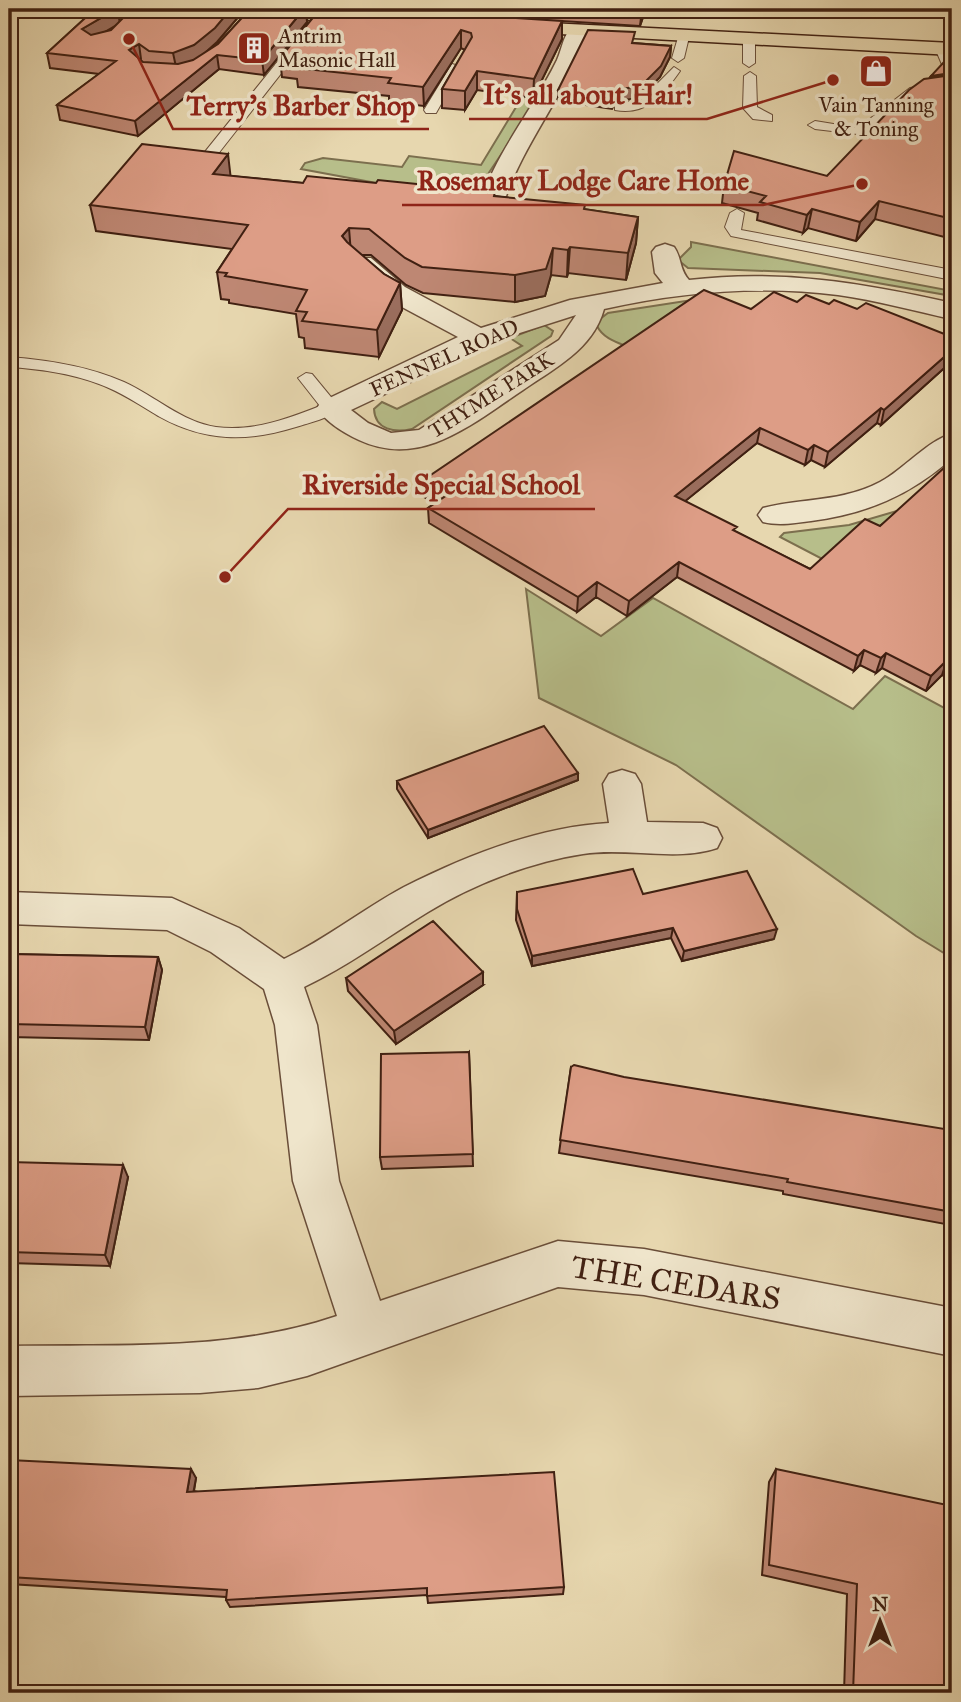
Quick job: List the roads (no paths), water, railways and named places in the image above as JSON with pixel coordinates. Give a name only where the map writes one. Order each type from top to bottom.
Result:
[{"type":"main road","points":[[247,13],[313,26],[387,20]]},
{"type":"main road","points":[[493,26],[532,19],[578,31],[947,48]]},
{"type":"street","points":[[492,202],[501,172],[571,59],[578,31]]},
{"type":"street","points":[[665,252],[668,273],[682,288]]},
{"type":"street","points":[[360,262],[396,293],[480,338]]},
{"type":"street","name":"FENNEL ROAD","points":[[331,408],[480,338],[518,324],[592,305],[682,288],[751,283],[820,285],[952,311]]},
{"type":"street","name":"THYME PARK","points":[[331,408],[358,429],[387,442],[426,438],[488,401],[569,346],[589,319],[592,305]]},
{"type":"street","points":[[774,515],[822,512],[874,498],[902,484],[952,443]]},
{"type":"street","points":[[622,784],[630,836]]},
{"type":"street","points":[[281,979],[321,960],[417,899],[496,862],[583,839],[630,836],[704,838]]},
{"type":"street","points":[[9,908],[172,914],[225,940],[281,979],[296,1025],[317,1181],[366,1331]]},
{"type":"street","name":"THE CEDARS","points":[[9,1371],[200,1368],[258,1363],[366,1331],[531,1271],[558,1264],[585,1264],[644,1272],[952,1332]]},
{"type":"lane","points":[[209,156],[313,26]]},
{"type":"lane","points":[[620,107],[635,108],[651,100],[676,64],[683,37]]},
{"type":"lane","points":[[749,40],[750,108],[758,116],[768,118]]},
{"type":"lane","points":[[947,48],[952,74]]},
{"type":"lane","points":[[431,110],[464,54]]},
{"type":"lane","points":[[815,125],[861,132],[915,91],[952,86]]},
{"type":"lane","points":[[737,213],[732,227],[736,233],[749,237],[952,275]]},
{"type":"lane","points":[[9,362],[57,367],[99,377],[190,425],[218,432],[245,433],[272,428],[331,408],[306,379]]},
{"type":"place","name":"Terry's Barber Shop","points":[[129,39]]},
{"type":"place","name":"Antrim Masonic Hall","points":[[254,48]]},
{"type":"place","name":"Vain Tanning & Toning","points":[[876,71]]},
{"type":"place","name":"It's all about Hair!","points":[[833,80]]},
{"type":"place","name":"Rosemary Lodge Care Home","points":[[862,184]]},
{"type":"place","name":"Riverside Special School","points":[[225,577]]}]
